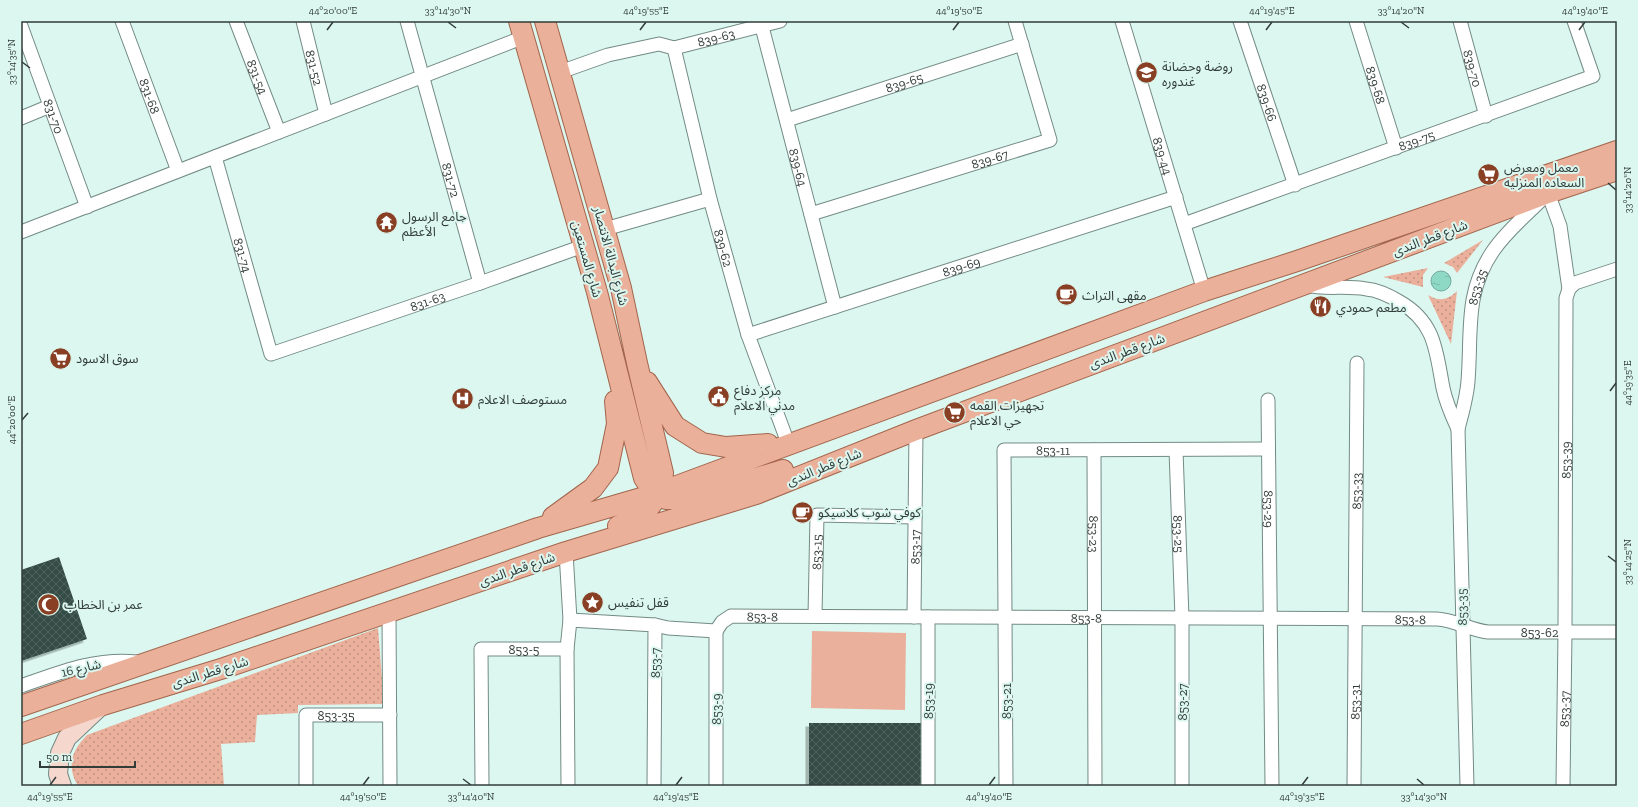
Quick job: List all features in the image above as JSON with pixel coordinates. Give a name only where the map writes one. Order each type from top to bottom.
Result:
[{"type":"main road","name":"شارع البدالة الانتصار","points":[[545,21],[621,288],[663,473],[662,484],[652,504],[642,514],[566,552]]},
{"type":"main road","name":"شارع المستعين","points":[[522,29],[583,246],[598,292],[606,330],[644,478],[649,486],[658,492]]},
{"type":"main road","name":"شارع قطر الندى","points":[[21,706],[538,528],[658,492],[1204,291],[1312,256],[1617,151]]},
{"type":"main road","name":"شارع قطر الندى","points":[[21,734],[103,705],[224,668],[389,613],[566,552],[756,494],[916,430],[1548,193],[1617,170]]},
{"type":"main road","points":[[1288,264],[1294,270],[1297,281],[1306,284],[1315,278],[1310,267],[1310,259],[1312,256]]},
{"type":"main road","points":[[598,292],[621,288]]},
{"type":"main road","points":[[538,528],[593,488],[608,468],[617,424],[606,330]]},
{"type":"main road","points":[[637,363],[649,386],[675,426],[702,443],[726,447],[788,443]]},
{"type":"main road","points":[[658,492],[666,499],[687,500],[916,430]]},
{"type":"main road","points":[[62,786],[58,774],[60,752],[67,738],[103,705]]},
{"type":"street","name":"831-68","points":[[122,21],[178,171]]},
{"type":"street","name":"831-54","points":[[236,21],[279,132]]},
{"type":"street","name":"831-52","points":[[303,21],[326,114]]},
{"type":"street","name":"831-72","points":[[407,21],[480,283]]},
{"type":"street","name":"839-63","points":[[674,48],[762,27],[780,21]]},
{"type":"street","name":"839-67","points":[[811,214],[1050,140],[1015,21]]},
{"type":"street","name":"839-44","points":[[1122,21],[1204,291]]},
{"type":"street","name":"839-66","points":[[1240,21],[1295,184]]},
{"type":"street","name":"839-68","points":[[1356,21],[1396,148]]},
{"type":"street","name":"839-70","points":[[1460,21],[1486,116]]},
{"type":"street","name":"839-75","points":[[1184,224],[1486,116],[1593,76],[1574,21]]},
{"type":"street","name":"831-70","points":[[21,26],[87,207]]},
{"type":"street","name":"839-64","points":[[762,27],[835,307]]},
{"type":"street","points":[[21,232],[423,76],[522,29]]},
{"type":"street","points":[[560,72],[608,55],[659,44],[674,48]]},
{"type":"street","name":"839-65","points":[[786,120],[1022,44]]},
{"type":"street","name":"839-62","points":[[674,48],[710,198],[748,335],[788,443]]},
{"type":"street","points":[[21,118],[50,106]]},
{"type":"street","name":"831-74","points":[[215,157],[271,354]]},
{"type":"street","name":"853-39","points":[[1548,193],[1560,226],[1569,289],[1566,298],[1565,632]]},
{"type":"street","name":"853-35","points":[[1467,786],[1458,429],[1465,405],[1468,381],[1472,303],[1480,276],[1494,250],[1548,193]]},
{"type":"street","name":"839-69","points":[[748,335],[1176,197]]},
{"type":"street","points":[[605,229],[710,198]]},
{"type":"street","name":"831-63","points":[[271,354],[480,283],[583,246]]},
{"type":"street","points":[[1569,289],[1575,283],[1617,269]]},
{"type":"street","name":"853-35","points":[[1306,284],[1325,288],[1356,288],[1378,291],[1398,300],[1415,312],[1428,328],[1433,338],[1439,357],[1446,399],[1458,429]]},
{"type":"street","name":"853-33","points":[[1356,619],[1358,363]]},
{"type":"street","name":"853-29","points":[[1268,400],[1270,618]]},
{"type":"street","name":"853-17","points":[[914,617],[916,430]]},
{"type":"street","name":"853-11","points":[[1006,617],[1004,450],[1268,449]]},
{"type":"street","name":"853-23","points":[[1094,450],[1094,617]]},
{"type":"street","name":"853-25","points":[[1176,450],[1182,618]]},
{"type":"street","name":"853-15","points":[[815,616],[817,515],[915,517]]},
{"type":"street","points":[[566,552],[570,620],[567,649],[568,786]]},
{"type":"street","points":[[389,613],[390,786]]},
{"type":"street","name":"853-8","points":[[716,631],[722,622],[731,616],[1444,619],[1463,626]]},
{"type":"street","name":"853-19","points":[[928,617],[928,786]]},
{"type":"street","name":"853-21","points":[[1006,617],[1006,786]]},
{"type":"street","points":[[1094,617],[1095,786]]},
{"type":"street","name":"853-27","points":[[1182,618],[1182,786]]},
{"type":"street","points":[[1270,618],[1272,786]]},
{"type":"street","name":"853-31","points":[[1354,786],[1356,619]]},
{"type":"street","points":[[570,620],[655,625],[668,628],[716,631]]},
{"type":"street","name":"853-7","points":[[654,786],[655,625]]},
{"type":"street","name":"853-62","points":[[1463,626],[1478,631],[1488,632],[1617,632]]},
{"type":"street","name":"853-9","points":[[716,631],[716,786]]},
{"type":"street","name":"853-37","points":[[1563,786],[1565,632]]},
{"type":"street","name":"853-5","points":[[482,786],[480,649],[567,649]]},
{"type":"street","name":"شارع 16","points":[[21,686],[83,665],[113,661],[143,663]]},
{"type":"street","name":"853-35","points":[[306,786],[306,715],[390,715]]},
{"type":"shaded area","points":[[1483,240],[1457,273],[1453,267],[1444,263]]},
{"type":"shaded area","points":[[1428,268],[1423,275],[1423,287],[1383,277]]},
{"type":"shaded area","points":[[1457,291],[1451,344],[1428,295],[1436,299],[1443,299]]},
{"type":"shaded area","points":[[378,628],[384,704],[298,705],[298,713],[257,715],[255,742],[221,744],[224,786],[78,786],[74,779],[72,772],[72,759],[74,752],[87,735]]},
{"type":"shaded area","points":[[812,631],[906,633],[905,710],[811,708]]},
{"type":"water","points":[[1441,271],[1448,274],[1451,281],[1448,288],[1441,291],[1434,288],[1431,281],[1434,274]]},
{"type":"building","name":"عمر بن الخطاب","points":[[59,557],[87,639],[21,661],[21,570]]},
{"type":"building","points":[[809,723],[921,723],[921,786],[809,786]]},
{"type":"place","name":"روضة وحضانة غندوره","points":[[1147,73]]},
{"type":"place","name":"معمل ومعرض السعاده المنزليه","points":[[1488,174]]},
{"type":"place","name":"جامع الرسول الأعظم","points":[[386,223]]},
{"type":"place","name":"مقهى التراث","points":[[1067,295]]},
{"type":"place","name":"مطعم حمودي","points":[[1320,307]]},
{"type":"place","name":"سوق الاسود","points":[[60,358]]},
{"type":"place","name":"مركز دفاع مدني الاعلام","points":[[718,397]]},
{"type":"place","name":"مستوصف الاعلام","points":[[463,399]]},
{"type":"place","name":"تجهيزات القمه حي الاعلام","points":[[955,412]]},
{"type":"place","name":"كوفي شوب كلاسيكو","points":[[803,512]]},
{"type":"place","name":"قفل تنفيس","points":[[593,602]]},
{"type":"place","name":"عمر بن الخطاب","points":[[48,604]]}]
